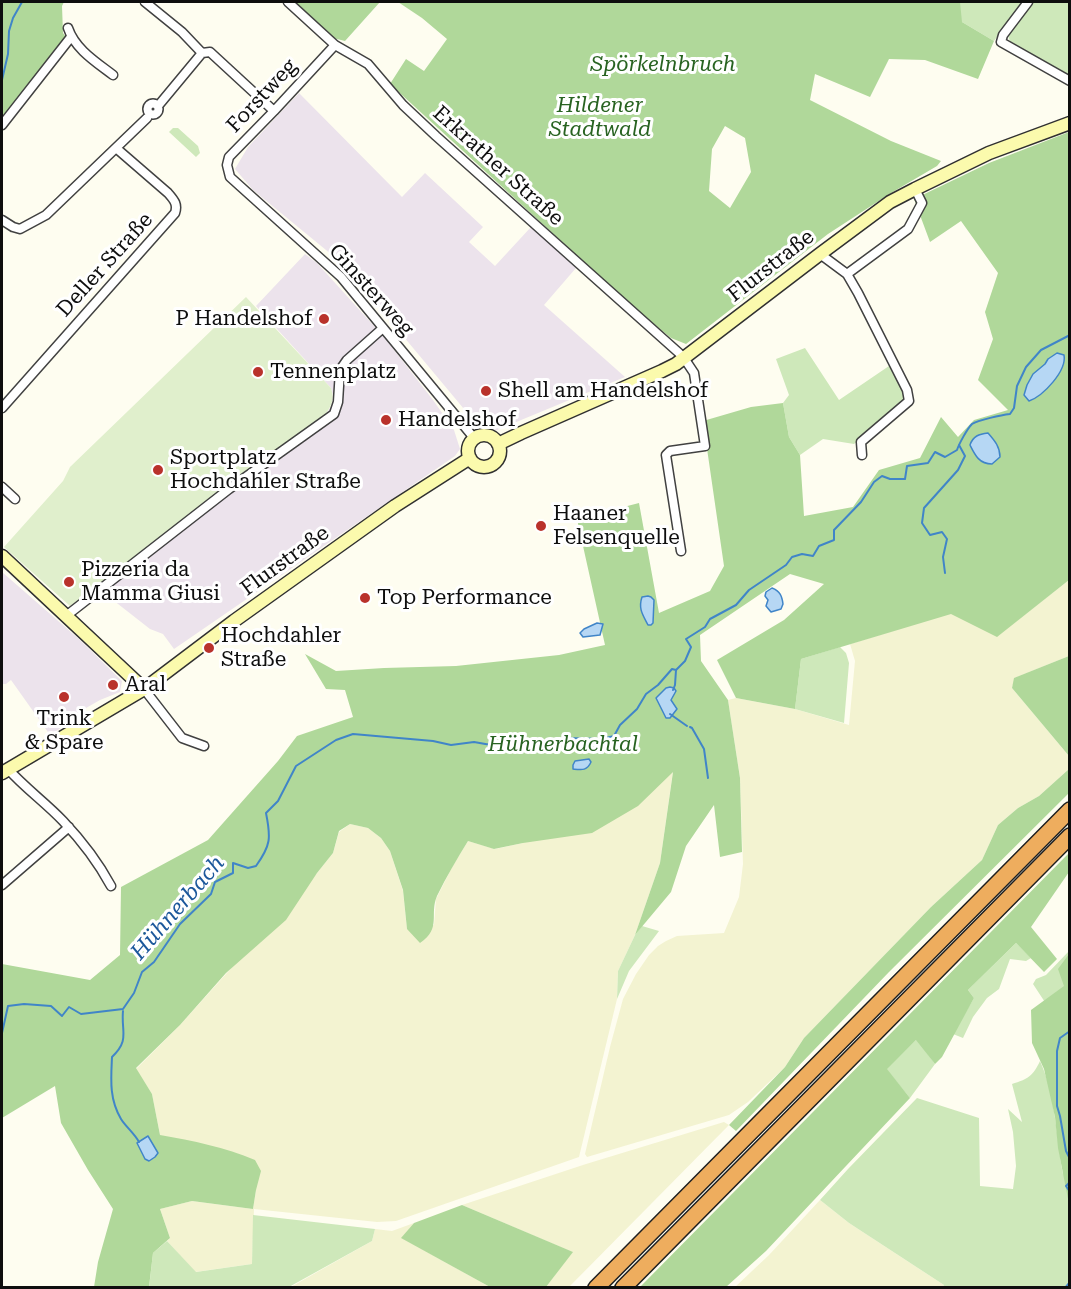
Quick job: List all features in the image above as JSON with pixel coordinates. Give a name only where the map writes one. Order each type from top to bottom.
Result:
[{"type":"highway","points":[[596,1287],[1070,810]]},
{"type":"highway","points":[[623,1287],[1070,836]]},
{"type":"main road","name":"Flurstraße","points":[[498,444],[662,371],[684,358],[872,214],[915,189],[989,153],[1070,123]]},
{"type":"main road","points":[[480,435],[494,439],[498,444],[500,454],[493,464],[477,466],[470,458],[468,448],[474,438],[480,435]]},
{"type":"main road","name":"Flurstraße","points":[[5,771],[144,689],[386,512],[470,458]]},
{"type":"main road","points":[[2,556],[144,689]]},
{"type":"street","points":[[145,2],[182,32],[202,53]]},
{"type":"street","name":"Erkrather Straße","points":[[288,2],[335,45],[368,64],[403,105],[436,136],[684,358]]},
{"type":"street","points":[[1028,2],[1003,35],[1001,42],[1070,81]]},
{"type":"street","points":[[2,125],[69,33],[81,50],[112,75]]},
{"type":"street","name":"Forstweg","points":[[230,177],[227,165],[229,158],[335,45]]},
{"type":"street","points":[[158,106],[202,53],[210,52],[274,111]]},
{"type":"street","points":[[2,220],[20,229],[46,215],[147,118]]},
{"type":"street","name":"Deller Straße","points":[[2,408],[175,213],[177,208],[175,202],[168,193],[116,148]]},
{"type":"street","name":"Ginsterweg","points":[[230,177],[341,277],[474,438]]},
{"type":"street","points":[[847,273],[908,229],[922,203],[915,189]]},
{"type":"street","points":[[820,254],[847,273],[907,390],[909,401],[861,442],[862,454]]},
{"type":"street","points":[[66,616],[228,489],[334,414],[338,402],[340,370],[346,360],[383,328]]},
{"type":"street","points":[[681,551],[666,455],[670,451],[705,446],[694,373],[684,358]]},
{"type":"street","points":[[2,487],[15,499]]},
{"type":"street","points":[[144,689],[182,738],[204,746]]},
{"type":"street","points":[[5,771],[69,827],[100,865],[111,886]]},
{"type":"street","points":[[2,885],[69,827]]},
{"type":"shaded area","points":[[299,93],[402,197],[425,173],[483,227],[469,242],[495,266],[531,227],[576,268],[544,305],[625,377],[497,430],[479,427],[343,264],[253,190],[235,169],[248,147]]},
{"type":"shaded area","points":[[305,254],[317,263],[384,337],[454,430],[460,449],[455,456],[174,649],[163,634],[150,629],[104,593],[104,589],[221,498],[329,423],[324,416],[332,405],[331,388],[256,306]]},
{"type":"shaded area","points":[[2,572],[80,640],[122,681],[120,692],[79,712],[67,724],[50,735],[11,680],[2,684]]},
{"type":"green space","points":[[2,2],[64,2],[62,6],[63,33],[70,43],[2,132]]},
{"type":"green space","points":[[293,2],[380,2],[345,41],[333,38]]},
{"type":"green space","name":"Hildener Stadtwald","points":[[398,2],[960,2],[962,22],[994,41],[978,79],[925,60],[889,59],[870,97],[815,74],[810,100],[891,141],[941,161],[937,166],[828,234],[686,344],[671,338],[634,308],[390,84],[406,59],[424,71],[447,39]],"holes":[[[725,126],[745,138],[751,172],[730,208],[709,191],[712,149]]]},
{"type":"green space","points":[[937,2],[1023,2],[994,41],[962,22]]},
{"type":"green space","points":[[1033,2],[1069,2],[1069,78],[1011,44],[1008,36]]},
{"type":"green space","points":[[173,128],[178,128],[198,146],[200,153],[196,157],[169,132]]},
{"type":"green space","name":"Hühnerbachtal","points":[[1069,132],[1069,580],[997,637],[951,614],[801,659],[795,709],[736,698],[717,660],[784,620],[824,584],[790,574],[700,635],[701,661],[728,700],[740,778],[742,852],[720,857],[714,805],[686,846],[671,892],[635,935],[660,863],[673,772],[638,806],[592,833],[494,849],[468,841],[437,896],[431,932],[420,943],[407,929],[403,890],[390,851],[381,838],[368,828],[350,824],[339,831],[333,853],[286,920],[226,973],[180,1025],[136,1068],[152,1094],[160,1135],[220,1148],[255,1160],[261,1171],[253,1209],[192,1201],[160,1209],[170,1238],[153,1253],[149,1287],[94,1287],[98,1262],[113,1209],[61,1123],[55,1086],[2,1118],[2,964],[90,980],[120,955],[121,887],[208,840],[278,761],[297,736],[353,717],[345,690],[326,689],[305,654],[336,671],[456,666],[559,655],[605,645],[577,519],[639,503],[659,613],[710,591],[724,566],[703,421],[751,407],[783,403],[789,437],[800,455],[804,516],[853,507],[879,470],[920,458],[941,417],[958,437],[974,420],[1008,410],[978,380],[993,339],[985,312],[998,273],[961,221],[930,242],[914,199],[989,163]]},
{"type":"green space","points":[[246,297],[331,388],[332,403],[329,410],[70,606],[4,547],[63,481],[70,467]]},
{"type":"green space","points":[[805,348],[839,400],[889,366],[902,388],[903,402],[854,444],[823,439],[800,455],[789,437],[783,403],[789,395],[776,359]]},
{"type":"green space","points":[[1069,580],[1069,656],[1015,678],[1012,688],[1069,756],[1069,769],[1039,796],[1018,808],[998,825],[982,860],[931,907],[804,1038],[785,1067],[748,1102],[729,1115],[587,1157],[585,1154],[610,1047],[623,999],[636,974],[649,955],[666,941],[677,936],[724,933],[739,897],[743,864],[740,778],[728,700],[736,698],[795,709],[849,725],[855,661],[850,644],[951,613],[997,636]]},
{"type":"green space","points":[[840,647],[846,653],[849,663],[844,723],[795,709],[801,659]]},
{"type":"green space","points":[[1069,656],[1069,756],[1012,688],[1014,678]]},
{"type":"green space","points":[[1069,769],[1069,793],[889,972],[736,1131],[729,1125],[785,1067],[804,1038],[931,907],[982,860],[998,825],[1018,808],[1039,796]]},
{"type":"green space","points":[[673,771],[660,863],[635,935],[618,971],[617,999],[579,1157],[396,1221],[377,1222],[254,1209],[252,1264],[195,1272],[167,1241],[170,1238],[160,1209],[192,1201],[253,1209],[256,1190],[160,1135],[152,1094],[136,1069],[180,1025],[317,873],[333,853],[339,832],[350,824],[368,828],[381,838],[390,851],[403,891],[407,929],[434,925],[436,899],[468,841],[495,849],[523,843]]},
{"type":"green space","points":[[1069,853],[1069,872],[1031,927],[1057,959],[1044,972],[1016,943],[968,990],[974,998],[942,1057],[935,1064],[916,1040],[887,1069],[910,1098],[766,1251],[726,1287],[640,1287]]},
{"type":"green space","points":[[642,926],[659,931],[629,971],[617,999],[618,971],[635,935]]},
{"type":"green space","points":[[1016,943],[1031,958],[1026,961],[1010,959],[999,989],[987,998],[973,1017],[963,1038],[953,1034],[974,998],[968,990]]},
{"type":"green space","points":[[1069,951],[1069,1165],[1060,1025],[1033,984],[1036,979],[1046,975]]},
{"type":"green space","points":[[1069,954],[1069,1204],[1058,1148],[1055,1117],[1044,1069],[1032,1043],[1031,1010],[1064,986],[1058,969]]},
{"type":"green space","points":[[917,1039],[935,1064],[910,1098],[886,1069]]},
{"type":"green space","points":[[1040,1061],[1052,1102],[1063,1174],[1069,1170],[1069,1287],[943,1287],[944,1285],[849,1223],[820,1200],[917,1098],[979,1118],[980,1186],[1013,1189],[1016,1166],[1008,1109],[1022,1122],[1012,1084],[1029,1076]]},
{"type":"green space","points":[[724,1122],[729,1125],[569,1287],[546,1287],[572,1252],[462,1205],[586,1164]]},
{"type":"green space","points":[[820,1200],[849,1223],[944,1285],[943,1288],[734,1288],[769,1255]]},
{"type":"green space","points":[[462,1205],[573,1252],[546,1287],[490,1287],[401,1238],[414,1223]]},
{"type":"green space","points":[[253,1215],[375,1229],[372,1241],[289,1287],[149,1288],[153,1253],[167,1241],[196,1272],[252,1264]]},
{"type":"green space","points":[[414,1223],[402,1238],[490,1287],[289,1288],[372,1241],[375,1229],[392,1231]]},
{"type":"water","points":[[1057,353],[1064,355],[1062,368],[1058,375],[1047,388],[1029,401],[1024,395],[1033,374]]},
{"type":"water","points":[[988,433],[997,444],[1000,453],[1000,457],[992,464],[981,461],[970,445],[977,436]]},
{"type":"water","points":[[772,588],[780,594],[783,604],[781,609],[771,612],[766,606],[768,600],[765,596],[766,592]]},
{"type":"water","points":[[648,596],[654,600],[651,625],[648,625],[641,608],[642,597]]},
{"type":"water","points":[[597,623],[603,624],[600,635],[583,637],[580,633],[584,629]]},
{"type":"water","points":[[670,687],[676,691],[671,700],[677,709],[670,718],[666,718],[656,698]]},
{"type":"water","points":[[589,759],[591,762],[586,768],[573,769],[575,761]]},
{"type":"water","points":[[148,1136],[158,1153],[149,1161],[145,1159],[137,1143]]},
{"type":"waterway","points":[[2,80],[8,54],[9,31],[22,2]]},
{"type":"waterway","name":"Hühnerbach","points":[[2,1033],[8,1006],[24,1004],[51,1006],[62,1016],[69,1007],[81,1014],[123,1009],[134,993],[142,972],[154,962],[180,924],[211,894],[215,882],[233,873],[233,863],[248,868],[256,866],[267,847],[269,829],[266,813],[278,801],[296,766],[336,740],[353,734],[433,741],[451,745],[474,742],[491,745],[515,740],[542,751],[552,742],[564,738],[602,739],[614,736],[620,725],[637,709],[646,694],[658,685],[672,669],[676,670],[685,661],[691,647],[686,639],[705,627],[710,619],[736,605],[749,590],[786,565],[792,557],[802,554],[813,556],[819,546],[834,540],[834,530],[861,502],[874,482],[882,476],[890,479],[905,479],[907,466],[928,463],[935,452],[945,457],[957,450],[972,424],[1010,414],[1014,408],[1017,386],[1026,367],[1041,350],[1070,335]]},
{"type":"waterway","points":[[945,573],[943,557],[947,539],[942,532],[930,535],[922,523],[924,508],[958,470],[965,456],[959,445]]},
{"type":"waterway","points":[[673,690],[676,670]]},
{"type":"waterway","points":[[670,714],[687,726]]},
{"type":"waterway","points":[[690,727],[704,749],[708,778]]},
{"type":"waterway","points":[[123,1011],[124,1036],[121,1046],[112,1057],[112,1089],[117,1111],[139,1142]]},
{"type":"waterway","points":[[1070,1031],[1060,1038],[1057,1051],[1057,1106],[1066,1151],[1070,1159]]},
{"type":"waterway","points":[[1070,1182],[1066,1186],[1070,1192]]},
{"type":"waterway","points":[[1065,1288],[1070,1282]]},
{"type":"place","name":"P Handelshof","points":[[324,319]]},
{"type":"place","name":"Tennenplatz","points":[[258,372]]},
{"type":"place","name":"Shell am Handelshof","points":[[486,391]]},
{"type":"place","name":"Handelshof","points":[[386,420]]},
{"type":"place","name":"Sportplatz Hochdahler Straße","points":[[158,470]]},
{"type":"place","name":"Haaner Felsenquelle","points":[[541,526]]},
{"type":"place","name":"Pizzeria da Mamma Giusi","points":[[69,582]]},
{"type":"place","name":"Top Performance","points":[[365,598]]},
{"type":"place","name":"Hochdahler Straße","points":[[209,648]]},
{"type":"place","name":"Aral","points":[[113,685]]},
{"type":"place","name":"Trink & Spare","points":[[64,697]]},
{"type":"park label","name":"Spörkelnbruch","points":[[663,65]]}]
